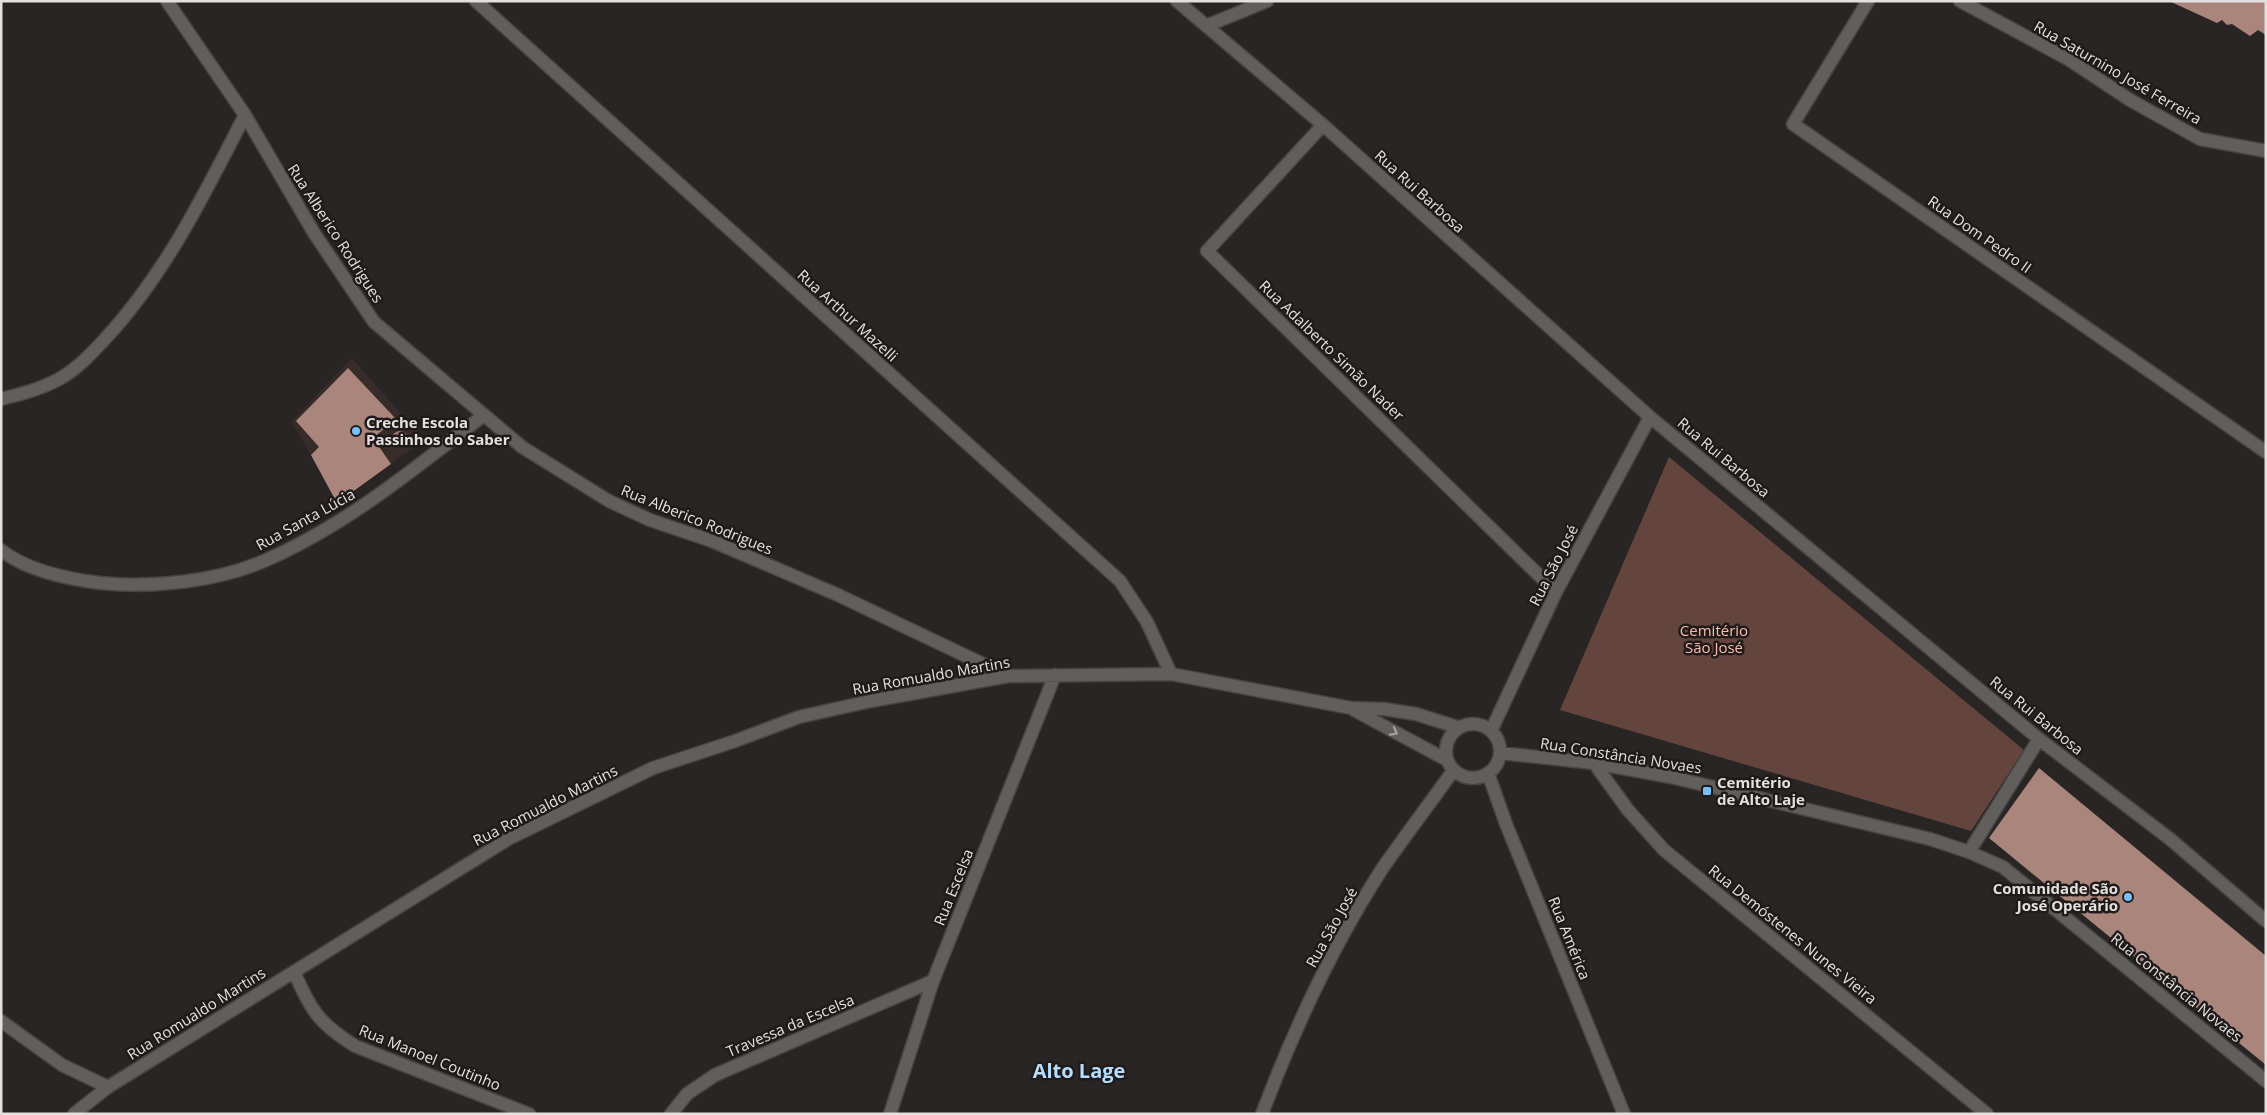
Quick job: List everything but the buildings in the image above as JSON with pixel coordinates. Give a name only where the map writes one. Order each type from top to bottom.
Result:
[{"type":"street","name":"Rua Alberico Rodrigues","points":[[167,1],[245,115],[314,233],[374,322],[522,447],[609,501],[650,520],[712,541],[838,595],[1008,676]]},
{"type":"street","name":"Rua Arthur Mazelli","points":[[476,1],[1120,581],[1147,622],[1171,674]]},
{"type":"street","name":"Rua Rui Barbosa","points":[[1176,1],[1323,125],[1650,417],[2039,739],[2170,839],[2266,922]]},
{"type":"street","points":[[1206,26],[1267,1]]},
{"type":"street","name":"Rua Dom Pedro II","points":[[1868,1],[1793,124],[2266,452]]},
{"type":"street","name":"Rua Saturnino José Ferreira","points":[[1960,1],[2068,59],[2130,100],[2200,139],[2266,151]]},
{"type":"street","points":[[1,399],[38,389],[60,379],[87,358],[138,301],[199,205],[245,115]]},
{"type":"street","name":"Rua Adalberto Simão Nader","points":[[1323,125],[1207,251],[1556,592]]},
{"type":"street","name":"Rua Santa Lúcia","points":[[1,550],[14,560],[86,581],[128,585],[160,584],[221,574],[262,562],[307,540],[346,517],[397,483],[484,415]]},
{"type":"street","name":"Rua São José","points":[[1492,731],[1556,592],[1650,417]]},
{"type":"street","points":[[1171,674],[1352,708],[1384,709],[1416,714],[1458,727]]},
{"type":"street","name":"Rua Romualdo Martins","points":[[74,1114],[108,1087],[510,838],[653,768],[735,741],[799,717],[871,701],[1008,676],[1171,674]]},
{"type":"street","name":"Rua Escelsa","points":[[890,1114],[933,981],[1056,675]]},
{"type":"street","points":[[1352,708],[1450,766],[1464,777],[1476,778],[1488,773],[1496,765],[1500,753],[1498,741],[1492,731],[1481,724],[1469,723],[1458,727],[1449,736],[1445,748],[1450,766]]},
{"type":"street","points":[[1969,852],[2039,739]]},
{"type":"street","name":"Rua Constância Novaes","points":[[1500,753],[1594,763],[1671,777],[1930,838],[1969,852],[2003,867],[2266,1081]]},
{"type":"street","name":"Rua Demóstenes Nunes Vieira","points":[[1594,763],[1628,810],[1664,850],[1987,1114]]},
{"type":"street","name":"Rua São José","points":[[1262,1114],[1277,1072],[1331,958],[1382,870],[1450,766]]},
{"type":"street","name":"Rua América","points":[[1488,773],[1509,833],[1624,1114]]},
{"type":"street","name":"Rua Manoel Coutinho","points":[[294,972],[314,1012],[329,1030],[355,1046],[529,1114]]},
{"type":"street","name":"Travessa da Escelsa","points":[[671,1114],[687,1094],[716,1075],[933,981]]},
{"type":"street","points":[[1,1021],[62,1065],[108,1087]]},
{"type":"shaded area","name":"Creche Escola Passinhos do Saber","points":[[352,358],[424,440],[337,503],[292,421]]},
{"type":"green space","name":"Cemitério São José","points":[[1669,457],[2024,750],[1971,831],[1560,710]]},
{"type":"place","name":"Creche Escola Passinhos do Saber","points":[[356,431]]},
{"type":"place","name":"Cemitério de Alto Laje","points":[[1707,791]]},
{"type":"place","name":"Comunidade São José Operário","points":[[2128,897]]},
{"type":"district","name":"Alto Lage","points":[[1079,1070]]}]
